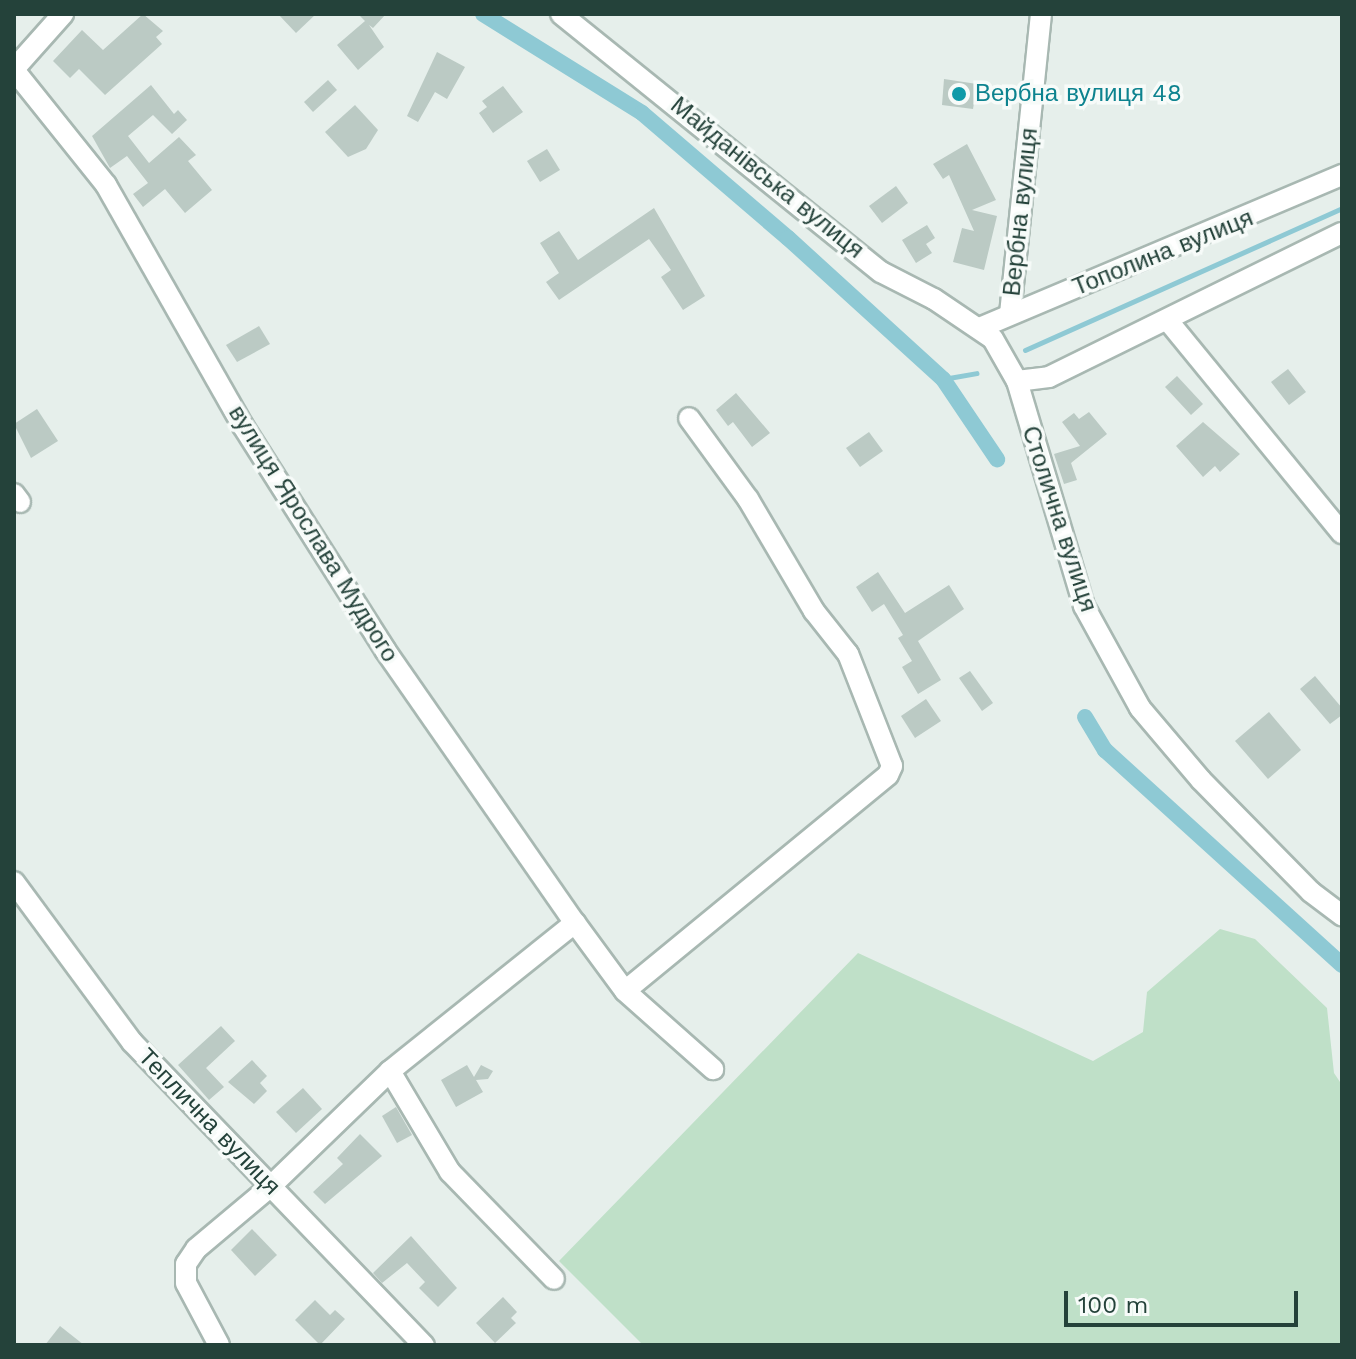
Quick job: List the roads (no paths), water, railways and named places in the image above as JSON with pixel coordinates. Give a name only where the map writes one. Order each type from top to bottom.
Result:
[{"type":"street","points":[[14,70],[63,14]]},
{"type":"street","name":"Майданівська вулиця","points":[[561,14],[881,272],[982,327]]},
{"type":"street","name":"Вербна вулиця","points":[[1010,314],[1041,14]]},
{"type":"street","name":"вулиця Ярослава Мудрого","points":[[14,70],[106,185],[293,505],[385,650],[575,923],[625,991],[713,1069]]},
{"type":"street","name":"Тополина вулиця","points":[[982,327],[1342,175]]},
{"type":"street","points":[[1017,381],[1049,377],[1169,322],[1342,233]]},
{"type":"street","points":[[1169,322],[1342,533]]},
{"type":"street","name":"Столична вулиця","points":[[982,327],[1005,355],[1017,381],[1084,606],[1140,708],[1212,791],[1311,892],[1342,915]]},
{"type":"street","points":[[625,991],[888,775],[892,766],[848,654],[814,611],[748,499],[689,418]]},
{"type":"street","name":"Теплична вулиця","points":[[14,882],[132,1042],[424,1345]]},
{"type":"street","points":[[219,1345],[186,1283],[186,1264],[196,1249],[270,1187],[390,1071],[575,923]]},
{"type":"street","points":[[390,1071],[450,1172],[554,1279]]},
{"type":"waterway","points":[[483,14],[642,113],[788,238],[943,379],[997,459]]},
{"type":"waterway","points":[[1025,350],[1342,208]]},
{"type":"waterway","points":[[943,379],[976,373]]},
{"type":"waterway","points":[[1085,717],[1105,750],[1342,965]]},
{"type":"place","name":"Вербна вулиця 48","points":[[959,94]]}]
